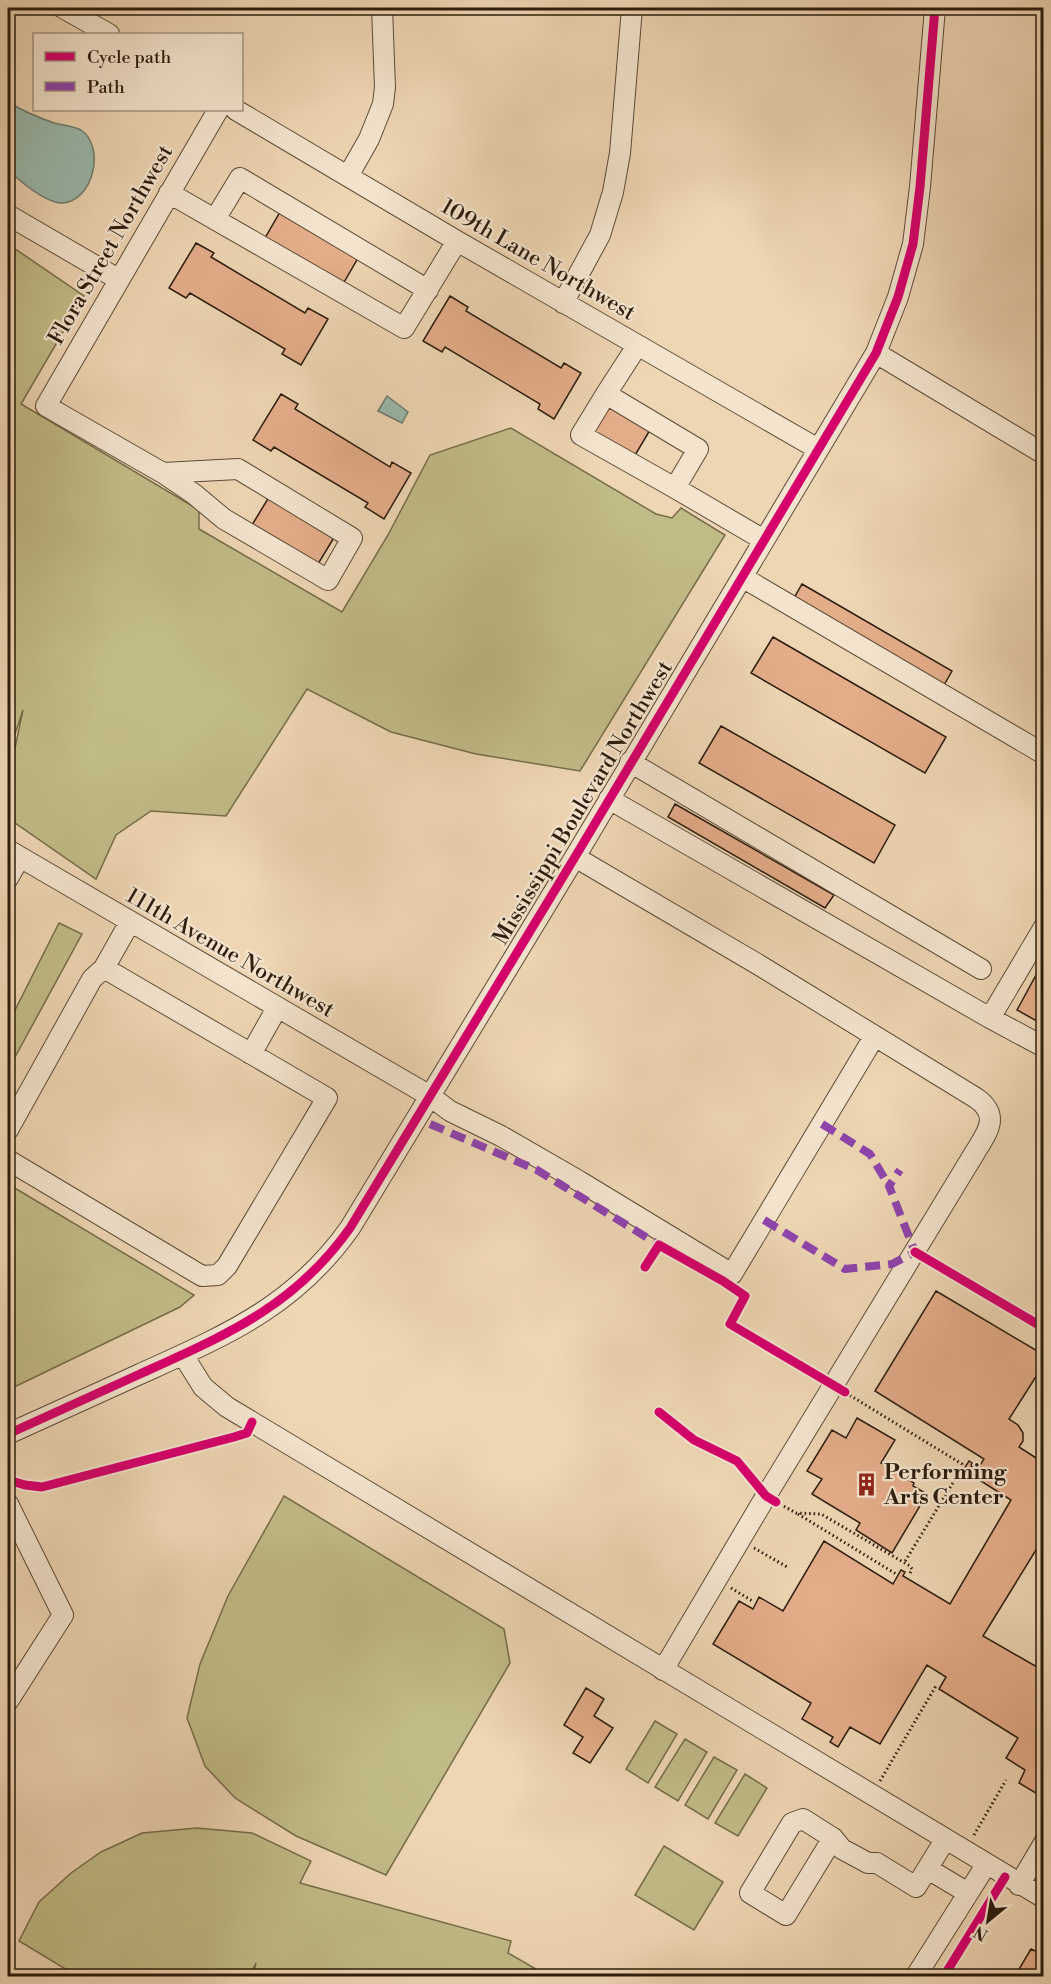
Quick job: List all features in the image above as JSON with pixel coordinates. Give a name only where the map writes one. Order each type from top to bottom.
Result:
[{"type":"street","points":[[63,8],[107,33]]},
{"type":"street","points":[[348,176],[369,139],[383,104],[385,87],[382,8]]},
{"type":"street","points":[[563,303],[600,234],[610,202],[620,153],[632,8]]},
{"type":"street","name":"Mississippi Boulevard Northwest","points":[[8,1434],[183,1355],[265,1312],[313,1273],[350,1227],[575,857],[876,353],[898,297],[913,244],[935,8]]},
{"type":"street","name":"Flora Street Northwest","points":[[162,473],[46,406],[217,111]]},
{"type":"street","name":"109th Lane Northwest","points":[[238,111],[456,241],[818,449]]},
{"type":"street","points":[[215,219],[240,178],[428,290]]},
{"type":"street","points":[[169,192],[404,328],[456,241]]},
{"type":"street","points":[[8,215],[118,279]]},
{"type":"street","points":[[637,346],[581,435],[764,540]]},
{"type":"street","points":[[876,353],[1044,454]]},
{"type":"street","points":[[606,394],[698,449],[675,488]]},
{"type":"street","points":[[238,469],[352,538],[328,580],[224,519],[194,494],[162,473],[238,469]]},
{"type":"street","points":[[742,576],[1044,754]]},
{"type":"street","points":[[630,762],[981,969]]},
{"type":"street","points":[[609,799],[1044,1047]]},
{"type":"street","points":[[8,878],[14,853]]},
{"type":"street","name":"111th Avenue Northwest","points":[[14,853],[430,1096],[450,1111],[501,1136],[570,1175],[732,1274],[874,1037]]},
{"type":"street","points":[[575,857],[759,965],[983,1103],[991,1118],[984,1136],[839,1389],[663,1670]]},
{"type":"street","points":[[8,1130],[92,979],[104,968],[130,922]]},
{"type":"street","points":[[990,1018],[1044,927]]},
{"type":"street","points":[[8,1160],[202,1276],[218,1275],[227,1266],[327,1098],[104,968]]},
{"type":"street","points":[[251,1054],[277,1008]]},
{"type":"street","points":[[183,1355],[204,1387],[227,1407],[1044,1898]]},
{"type":"street","points":[[8,1701],[63,1614],[9,1513]]},
{"type":"street","points":[[834,1838],[786,1915],[750,1893],[792,1823],[803,1819],[834,1838],[842,1849],[868,1863],[877,1863],[916,1887],[945,1840]]},
{"type":"street","points":[[1019,1885],[1044,1843]]},
{"type":"street","points":[[916,1977],[986,1865]]},
{"type":"street","points":[[928,1869],[968,1893]]},
{"type":"path","points":[[839,1389],[962,1464],[962,1468],[904,1563]]},
{"type":"path","points":[[771,1499],[896,1574]]},
{"type":"path","points":[[796,1514],[821,1514],[904,1563],[912,1569],[909,1575]]},
{"type":"path","points":[[750,1546],[789,1568]]},
{"type":"path","points":[[727,1585],[754,1602]]},
{"type":"path","points":[[878,1786],[938,1684]]},
{"type":"path","points":[[970,1841],[1006,1780]]},
{"type":"shaded area","points":[[8,102],[48,121],[81,130],[89,138],[94,160],[92,173],[82,194],[73,200],[55,202],[33,191],[8,170]]},
{"type":"shaded area","points":[[8,244],[84,296],[21,404],[199,510],[199,529],[342,612],[388,535],[430,455],[511,428],[656,514],[672,518],[681,508],[725,535],[580,771],[476,754],[391,732],[307,689],[226,816],[151,811],[116,835],[96,879],[8,818],[8,781],[23,710],[8,755]]},
{"type":"shaded area","points":[[387,396],[408,412],[402,423],[378,411]]},
{"type":"shaded area","points":[[59,923],[82,934],[8,1070],[8,1024]]},
{"type":"shaded area","points":[[8,1184],[194,1295],[180,1307],[8,1390]]},
{"type":"shaded area","points":[[284,1496],[504,1629],[510,1663],[386,1875],[296,1836],[235,1798],[205,1766],[187,1718],[200,1664],[228,1596]]},
{"type":"shaded area","points":[[655,1721],[677,1734],[648,1783],[626,1769]]},
{"type":"shaded area","points":[[685,1739],[707,1752],[678,1801],[655,1787]]},
{"type":"shaded area","points":[[714,1757],[737,1770],[708,1819],[685,1805]]},
{"type":"shaded area","points":[[745,1774],[767,1788],[738,1836],[715,1823]]},
{"type":"shaded area","points":[[197,1828],[252,1833],[311,1861],[300,1883],[511,1941],[508,1953],[548,1976],[253,1976],[256,1963],[249,1976],[77,1976],[19,1941],[39,1902],[71,1873],[101,1852],[142,1833]]},
{"type":"shaded area","points":[[664,1846],[723,1882],[694,1930],[635,1895]]},
{"type":"building","points":[[280,212],[358,258],[343,284],[265,238]]},
{"type":"building","points":[[196,243],[214,253],[211,257],[305,313],[308,308],[328,319],[301,365],[282,354],[285,349],[190,293],[186,298],[169,288]]},
{"type":"building","points":[[450,296],[468,307],[466,311],[561,368],[564,363],[581,373],[554,419],[538,409],[540,404],[445,347],[442,352],[423,341]]},
{"type":"building","points":[[281,394],[298,404],[295,409],[390,467],[392,462],[411,473],[384,519],[365,507],[368,503],[274,447],[271,451],[253,440]]},
{"type":"building","points":[[607,404],[650,430],[634,457],[591,431]]},
{"type":"building","points":[[269,497],[335,536],[318,564],[252,525]]},
{"type":"building","points":[[802,584],[952,671],[944,685],[794,598]]},
{"type":"building","points":[[773,637],[946,737],[925,773],[751,673]]},
{"type":"building","points":[[721,726],[895,825],[874,863],[699,763]]},
{"type":"building","points":[[675,804],[834,895],[825,908],[668,817]]},
{"type":"building","points":[[1041,966],[1044,968],[1044,1025],[1017,1010]]},
{"type":"building","points":[[936,1291],[1044,1355],[1044,1364],[1009,1419],[1018,1425],[1023,1433],[1023,1441],[1019,1447],[1044,1463],[1044,1537],[983,1636],[1044,1671],[1044,1798],[1019,1783],[1025,1770],[1006,1758],[1018,1738],[939,1689],[946,1677],[927,1665],[880,1744],[850,1727],[838,1747],[830,1742],[833,1737],[802,1719],[811,1703],[713,1644],[739,1601],[753,1609],[759,1597],[783,1611],[824,1541],[893,1584],[901,1570],[905,1572],[903,1576],[950,1604],[1011,1500],[967,1472],[966,1474],[962,1472],[969,1461],[972,1463],[971,1466],[977,1470],[984,1459],[875,1391]]},
{"type":"building","name":"Performing Arts Center","points":[[857,1418],[895,1440],[881,1463],[914,1483],[913,1486],[927,1494],[892,1553],[856,1530],[860,1523],[812,1494],[822,1479],[807,1471],[832,1430],[846,1438]]},
{"type":"building","points":[[586,1688],[604,1699],[594,1716],[613,1728],[590,1763],[573,1753],[583,1737],[564,1725]]},
{"type":"building","points":[[1031,1949],[1044,1955],[1044,1976],[1015,1976]]},
{"type":"marked path","points":[[430,1124],[537,1170],[659,1245]]},
{"type":"marked path","points":[[822,1124],[870,1154],[889,1186]]},
{"type":"marked path","points":[[764,1220],[845,1269],[892,1264],[915,1252],[889,1186],[900,1170]]},
{"type":"cycle path","points":[[8,1434],[201,1346],[256,1316],[282,1299],[306,1279],[350,1228],[876,353],[898,297],[913,244],[935,8]]},
{"type":"cycle path","points":[[645,1267],[659,1245],[723,1281],[745,1296],[730,1324],[845,1392]]},
{"type":"cycle path","points":[[915,1252],[1044,1328]]},
{"type":"cycle path","points":[[659,1412],[694,1440],[737,1461],[766,1496],[776,1502]]},
{"type":"cycle path","points":[[8,1480],[42,1487],[247,1433],[252,1422]]},
{"type":"cycle path","points":[[944,1976],[1005,1877]]},
{"type":"place","name":"Performing Arts Center","points":[[866,1485]]}]
